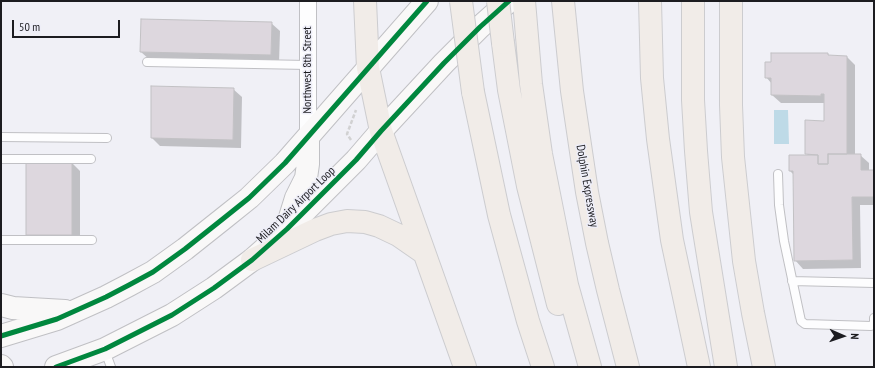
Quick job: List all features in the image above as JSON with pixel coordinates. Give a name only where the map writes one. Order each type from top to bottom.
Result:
[{"type":"highway","points":[[365,1],[368,68],[381,131],[465,367]]},
{"type":"highway","points":[[461,1],[473,92],[499,215],[528,321],[543,367]]},
{"type":"highway","points":[[498,1],[509,90],[528,186],[552,285],[577,367]]},
{"type":"highway","name":"Dolphin Expressway","points":[[563,1],[573,98],[587,192],[606,283],[628,367]]},
{"type":"highway","points":[[650,1],[652,78],[658,139],[672,240],[700,367]]},
{"type":"highway","points":[[693,1],[693,100],[701,212],[726,367]]},
{"type":"highway","points":[[731,1],[730,60],[733,156],[744,261],[764,367]]},
{"type":"highway","points":[[524,11],[531,84],[543,169],[567,285],[590,367]]},
{"type":"highway","points":[[252,260],[330,224],[347,222],[365,222],[379,226],[398,235],[424,253]]},
{"type":"main road","points":[[1,336],[38,325],[106,297],[153,272],[185,249],[249,198],[285,163],[427,1]]},
{"type":"main road","name":"Milam Dairy Airport Loop","points":[[56,367],[108,358],[214,288],[252,260],[287,229],[362,154],[381,131],[444,63],[508,1]]},
{"type":"main road","points":[[287,229],[296,198],[306,178],[308,164],[308,138]]},
{"type":"main road","points":[[1,305],[22,309],[75,311]]},
{"type":"street","name":"Northwest 8th Street","points":[[308,1],[308,138]]},
{"type":"lane","points":[[147,62],[308,65]]},
{"type":"lane","points":[[1,137],[107,138]]},
{"type":"lane","points":[[1,159],[91,159]]},
{"type":"lane","points":[[778,174],[779,205],[784,241],[801,321],[803,323],[871,326],[874,323],[874,318]]},
{"type":"lane","points":[[1,240],[92,240]]},
{"type":"lane","points":[[792,281],[874,283]]},
{"type":"path","points":[[352,105],[356,110],[347,134],[352,141]]},
{"type":"water","points":[[774,110],[788,110],[789,144],[774,144]]},
{"type":"building","points":[[141,19],[272,22],[271,55],[140,52]]},
{"type":"building","points":[[771,53],[828,53],[828,55],[847,56],[847,154],[828,154],[828,164],[818,164],[818,155],[805,154],[805,120],[824,121],[824,94],[821,94],[821,96],[771,95],[771,78],[765,78],[765,62],[771,62]]},
{"type":"building","points":[[151,86],[234,88],[233,140],[151,138]]},
{"type":"building","points":[[828,154],[861,154],[861,170],[874,170],[874,197],[852,197],[853,260],[794,261],[793,171],[789,171],[789,155],[818,155],[818,164],[828,164]]},
{"type":"building","points":[[26,161],[72,162],[72,235],[26,235]]},
{"type":"cycle path","points":[[1,336],[57,319],[106,297],[153,272],[185,249],[249,198],[285,163],[427,1]]},
{"type":"cycle path","points":[[56,367],[105,349],[172,315],[214,288],[252,260],[287,229],[356,160],[444,63],[480,27],[509,1]]}]
